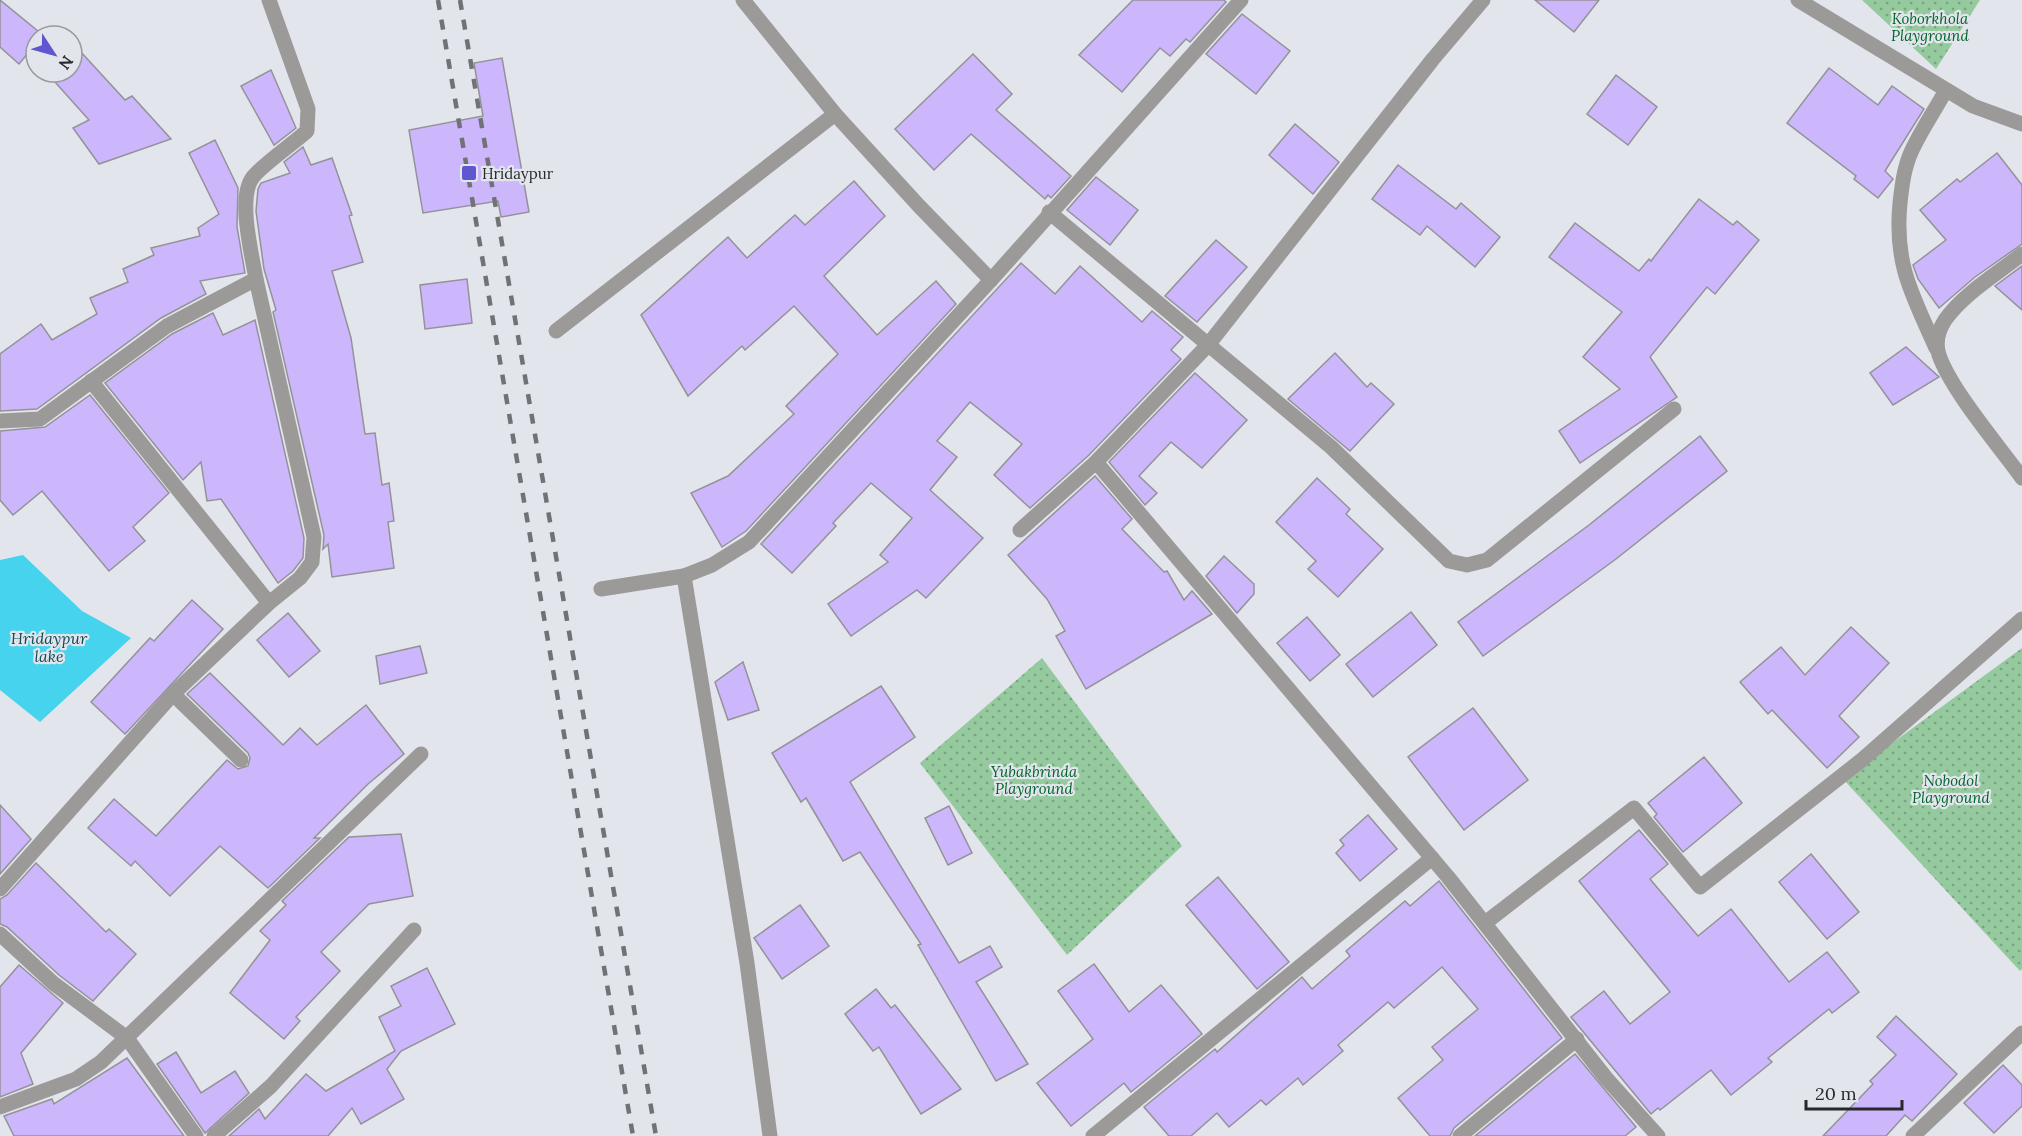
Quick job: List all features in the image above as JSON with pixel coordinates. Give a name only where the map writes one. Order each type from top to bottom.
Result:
[{"type":"street","points":[[0,889],[173,694],[269,603],[300,578],[312,562],[314,537],[256,279],[247,226],[247,197],[252,178],[307,132],[308,109],[269,0]]},
{"type":"street","points":[[743,0],[835,114],[991,280]]},
{"type":"street","points":[[601,589],[684,576],[712,565],[749,542],[991,280],[1049,212],[1241,0]]},
{"type":"street","points":[[1020,530],[1096,462],[1208,345],[1433,59],[1483,0]]},
{"type":"street","points":[[1798,0],[1973,106],[2022,124]]},
{"type":"street","points":[[1946,90],[1912,150],[1903,176],[1898,223],[1899,253],[1909,286],[1947,373],[2022,478]]},
{"type":"street","points":[[556,331],[835,114]]},
{"type":"street","points":[[1049,212],[1331,447],[1449,561],[1467,565],[1487,560],[1674,409]]},
{"type":"street","points":[[1939,353],[1937,338],[1945,321],[1959,304],[2022,254]]},
{"type":"street","points":[[0,421],[40,419],[167,326],[256,279]]},
{"type":"street","points":[[91,381],[189,500],[269,603]]},
{"type":"street","points":[[1096,462],[1432,858],[1606,1078],[1658,1136]]},
{"type":"street","points":[[684,576],[747,963],[770,1136]]},
{"type":"street","points":[[1485,923],[1634,808],[1700,887],[1863,759],[2022,619]]},
{"type":"street","points":[[173,694],[241,760]]},
{"type":"street","points":[[0,1107],[76,1079],[101,1062],[421,754]]},
{"type":"street","points":[[1093,1136],[1432,858]]},
{"type":"street","points":[[214,1136],[271,1086],[414,930]]},
{"type":"street","points":[[0,934],[53,983],[127,1038],[196,1136]]},
{"type":"street","points":[[1913,1136],[2022,1033]]},
{"type":"street","points":[[1460,1136],[1577,1039]]},
{"type":"green space","name":"Koborkhola Playground","points":[[1862,0],[1980,0],[1936,69]]},
{"type":"green space","name":"Nobodol Playground","points":[[2022,648],[2022,969],[2020,971],[1843,779]]},
{"type":"green space","name":"Yubakbrinda Playground","points":[[1042,658],[1182,846],[1067,955],[920,763]]},
{"type":"water","name":"Hridaypur lake","points":[[23,555],[82,611],[131,638],[40,722],[0,690],[0,560]]},
{"type":"building","points":[[0,0],[29,24],[24,24],[24,58],[19,64],[0,47]]},
{"type":"building","points":[[1133,0],[1224,0],[1226,2],[1190,42],[1186,39],[1170,56],[1160,48],[1122,92],[1079,55]]},
{"type":"building","points":[[1535,0],[1599,0],[1574,32]]},
{"type":"building","points":[[1242,14],[1290,51],[1256,94],[1206,54]]},
{"type":"building","points":[[973,54],[1012,94],[996,110],[1071,176],[1051,198],[1048,195],[1045,199],[971,134],[934,170],[895,129]]},
{"type":"building","points":[[84,55],[125,100],[132,96],[171,139],[99,164],[73,128],[89,120],[57,84],[84,84]]},
{"type":"building","points":[[502,58],[529,212],[501,217],[498,201],[423,213],[409,130],[483,116],[474,63]]},
{"type":"building","points":[[1829,68],[1878,105],[1892,86],[1924,109],[1885,171],[1893,179],[1878,198],[1854,179],[1856,176],[1787,123]]},
{"type":"building","points":[[271,70],[296,128],[274,145],[241,86]]},
{"type":"building","points":[[1616,75],[1657,107],[1628,145],[1587,114]]},
{"type":"building","points":[[1295,124],[1339,162],[1313,194],[1269,155]]},
{"type":"building","points":[[215,140],[238,188],[237,227],[245,273],[200,281],[206,294],[161,318],[37,409],[0,411],[0,354],[41,324],[52,340],[97,314],[90,298],[128,282],[123,269],[154,255],[151,248],[200,236],[198,228],[219,214],[189,153]]},
{"type":"building","points":[[303,147],[311,165],[332,158],[352,215],[349,216],[363,262],[332,271],[351,338],[365,434],[375,433],[382,485],[389,483],[394,521],[388,522],[394,568],[332,577],[328,544],[323,549],[324,535],[273,312],[276,310],[264,269],[256,211],[258,189],[261,183],[290,173],[284,162]]},
{"type":"building","points":[[1997,153],[2022,185],[2022,244],[1975,277],[1939,308],[1918,279],[1913,265],[1946,240],[1920,210],[1957,179],[1960,182]]},
{"type":"building","points":[[1398,165],[1456,209],[1461,203],[1500,237],[1475,267],[1427,226],[1420,235],[1372,199]]},
{"type":"building","points":[[1096,177],[1138,210],[1110,245],[1067,210]]},
{"type":"building","points":[[854,181],[885,216],[824,276],[877,335],[936,281],[956,304],[746,531],[722,547],[691,493],[728,476],[794,414],[786,406],[838,354],[794,306],[745,350],[742,346],[688,396],[641,315],[728,237],[747,258],[795,215],[805,225]]},
{"type":"building","points":[[1699,199],[1733,225],[1737,221],[1759,240],[1715,294],[1707,287],[1650,357],[1677,397],[1580,463],[1559,431],[1620,389],[1583,357],[1622,312],[1549,257],[1575,223],[1639,271],[1649,259],[1651,261]]},
{"type":"building","points":[[1216,240],[1247,267],[1197,322],[1165,296]]},
{"type":"building","points":[[1021,263],[1055,294],[1080,266],[1142,322],[1152,311],[1183,337],[1171,350],[1181,359],[1089,455],[1030,508],[994,475],[1022,444],[970,402],[937,441],[957,457],[930,490],[983,538],[926,598],[917,590],[851,636],[828,604],[888,562],[880,555],[912,518],[871,483],[833,523],[836,526],[792,573],[761,544]]},
{"type":"building","points":[[2022,266],[2022,310],[1995,286]]},
{"type":"building","points":[[467,279],[472,323],[425,329],[420,285]]},
{"type":"building","points":[[213,313],[223,335],[255,320],[304,538],[303,558],[293,571],[278,583],[221,499],[207,501],[201,462],[183,480],[105,383],[172,334]]},
{"type":"building","points":[[1906,347],[1939,377],[1893,405],[1870,373]]},
{"type":"building","points":[[1335,353],[1367,387],[1371,383],[1394,404],[1350,451],[1288,399]]},
{"type":"building","points":[[1195,373],[1247,420],[1202,468],[1171,442],[1139,476],[1157,493],[1145,505],[1109,462]]},
{"type":"building","points":[[90,395],[169,493],[133,527],[145,541],[109,571],[42,491],[13,515],[0,500],[0,431],[45,427]]},
{"type":"building","points":[[1700,436],[1727,471],[1616,559],[1483,656],[1458,622],[1589,525]]},
{"type":"building","points":[[1095,476],[1132,519],[1122,529],[1164,572],[1167,571],[1184,600],[1192,591],[1212,614],[1086,689],[1056,636],[1065,631],[1047,599],[1008,555]]},
{"type":"building","points":[[1317,478],[1350,509],[1346,514],[1383,549],[1338,597],[1308,569],[1316,561],[1276,522]]},
{"type":"building","points":[[1224,556],[1254,584],[1254,594],[1237,613],[1206,576]]},
{"type":"building","points":[[192,600],[223,629],[125,734],[91,702],[150,638],[154,641]]},
{"type":"building","points":[[1411,612],[1437,645],[1373,697],[1346,664]]},
{"type":"building","points":[[288,613],[320,651],[289,677],[257,640]]},
{"type":"building","points":[[1307,617],[1340,655],[1310,681],[1277,643]]},
{"type":"building","points":[[1851,627],[1889,663],[1839,716],[1859,737],[1827,768],[1772,710],[1768,714],[1740,682],[1781,647],[1805,675]]},
{"type":"building","points":[[420,646],[427,673],[380,684],[376,656]]},
{"type":"building","points":[[743,662],[759,710],[728,720],[715,682]]},
{"type":"building","points":[[210,673],[283,745],[300,728],[317,745],[366,705],[404,754],[368,784],[314,838],[320,838],[268,888],[220,846],[170,896],[135,861],[131,866],[88,828],[114,799],[156,836],[227,760],[238,769],[248,766],[250,758],[248,753],[187,694]]},
{"type":"building","points":[[881,686],[915,737],[850,782],[959,963],[990,946],[1002,967],[976,982],[1028,1064],[996,1081],[918,945],[921,944],[860,852],[843,861],[806,798],[801,802],[772,753]]},
{"type":"building","points":[[1473,708],[1528,780],[1464,830],[1408,757]]},
{"type":"building","points":[[1704,757],[1742,803],[1683,852],[1654,817],[1657,814],[1648,803]]},
{"type":"building","points":[[0,805],[31,839],[0,874]]},
{"type":"building","points":[[949,806],[972,853],[948,865],[925,818]]},
{"type":"building","points":[[1368,815],[1397,849],[1360,881],[1336,853],[1344,845],[1340,840]]},
{"type":"building","points":[[1639,830],[1668,864],[1650,879],[1698,936],[1731,909],[1789,982],[1827,952],[1859,992],[1832,1013],[1829,1009],[1768,1058],[1772,1062],[1731,1095],[1711,1070],[1660,1110],[1658,1108],[1651,1114],[1571,1017],[1604,991],[1630,1024],[1670,992],[1579,881]]},
{"type":"building","points":[[401,834],[413,896],[369,904],[321,952],[340,971],[296,1017],[300,1021],[284,1039],[230,993],[270,940],[260,931],[286,905],[282,901],[349,837]]},
{"type":"building","points":[[1811,854],[1859,912],[1827,939],[1779,882]]},
{"type":"building","points":[[36,863],[106,932],[109,929],[136,954],[93,1001],[59,975],[7,927],[0,924],[0,899],[7,895]]},
{"type":"building","points":[[1218,877],[1289,962],[1257,989],[1186,905]]},
{"type":"building","points":[[1439,881],[1562,1038],[1454,1128],[1450,1136],[1430,1136],[1398,1098],[1443,1060],[1432,1047],[1478,1009],[1442,967],[1394,1008],[1388,1002],[1338,1045],[1343,1051],[1303,1085],[1298,1078],[1266,1105],[1261,1100],[1229,1127],[1217,1113],[1191,1136],[1169,1136],[1144,1107],[1215,1049],[1217,1052],[1302,977],[1312,989],[1350,956],[1346,951],[1405,901],[1410,906]]},
{"type":"building","points":[[800,905],[829,946],[782,979],[754,938]]},
{"type":"building","points":[[1094,964],[1129,1012],[1161,985],[1202,1034],[1131,1092],[1124,1083],[1071,1126],[1037,1083],[1093,1039],[1058,991]]},
{"type":"building","points":[[19,965],[63,1003],[21,1053],[33,1084],[0,1097],[0,987]]},
{"type":"building","points":[[427,968],[455,1024],[401,1051],[387,1069],[404,1099],[361,1124],[352,1108],[328,1136],[229,1136],[259,1109],[265,1119],[306,1074],[326,1091],[395,1051],[379,1017],[401,1006],[391,986]]},
{"type":"building","points":[[876,989],[891,1008],[895,1005],[961,1089],[921,1114],[879,1047],[873,1051],[845,1014]]},
{"type":"building","points":[[1896,1016],[1957,1074],[1912,1121],[1905,1115],[1886,1136],[1823,1136],[1873,1084],[1870,1081],[1896,1055],[1877,1037]]},
{"type":"building","points":[[176,1052],[201,1093],[235,1071],[249,1093],[205,1133],[157,1064]]},
{"type":"building","points":[[1575,1054],[1636,1127],[1625,1136],[1475,1136]]},
{"type":"building","points":[[127,1058],[184,1136],[14,1136],[4,1116],[52,1099],[54,1104]]},
{"type":"building","points":[[2003,1065],[2022,1085],[2022,1106],[1994,1133],[1964,1103]]},
{"type":"railway","points":[[438,0],[633,1136]]},
{"type":"railway","points":[[460,0],[656,1136]]},
{"type":"place","name":"Hridaypur","points":[[469,173]]}]
